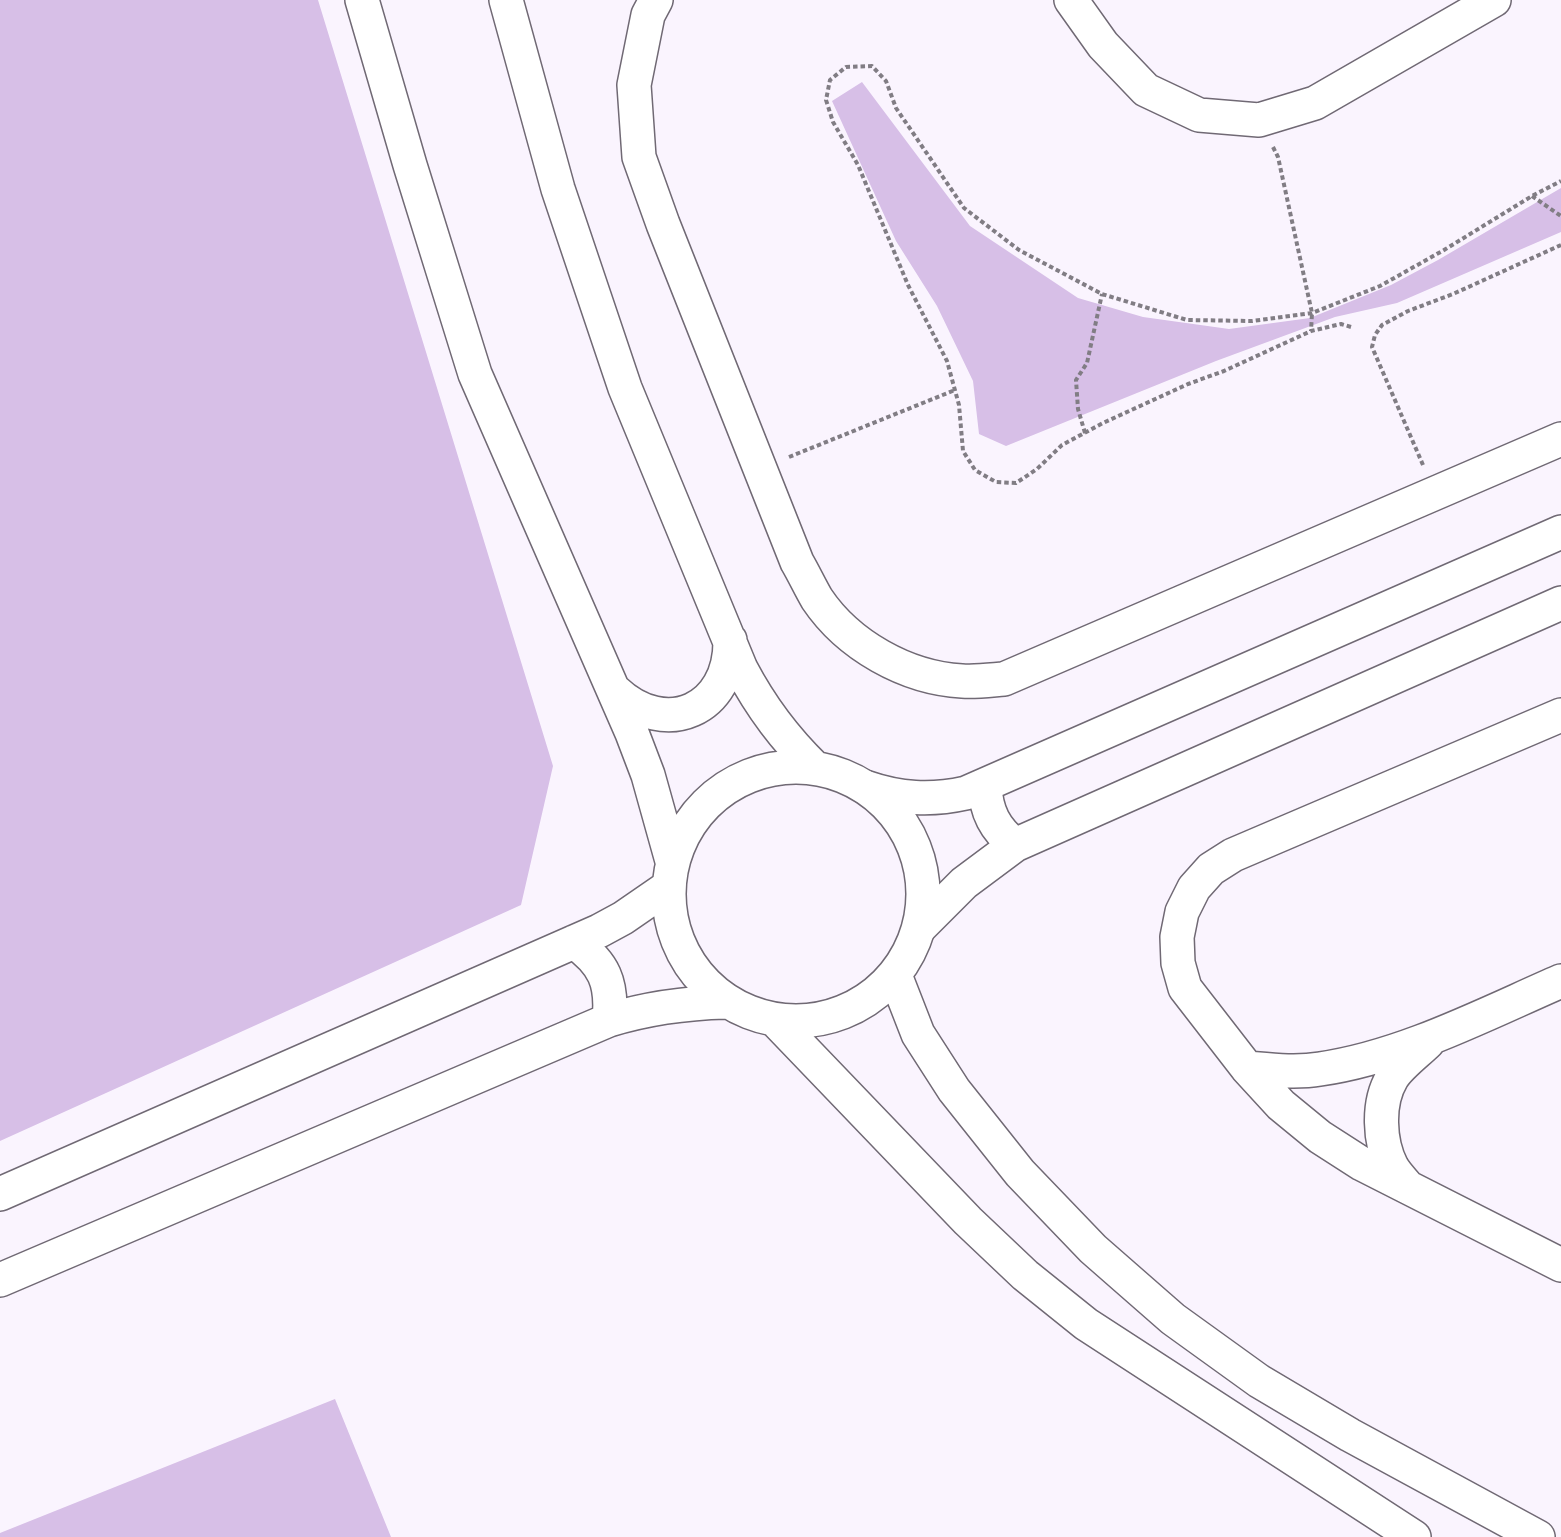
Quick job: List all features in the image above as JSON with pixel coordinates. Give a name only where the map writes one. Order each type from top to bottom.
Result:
[{"type":"street","points":[[362,0],[475,374],[615,691],[648,775],[670,874],[670,914],[676,940],[688,964],[706,985],[726,1002],[750,1014],[776,1021],[803,1022],[829,1018],[845,1012],[876,994],[895,975],[909,953],[919,928],[923,901],[921,875],[914,849],[903,825],[886,804],[865,787]]},
{"type":"street","points":[[506,0],[558,189],[625,388],[730,640],[756,696],[793,746],[815,768]]},
{"type":"street","points":[[656,0],[648,15],[634,85],[639,157],[663,224],[797,562],[818,599],[846,631],[880,657],[920,674],[962,681],[1004,679],[1561,439]]},
{"type":"street","points":[[1071,0],[1103,45],[1146,90],[1199,115],[1258,120],[1315,104],[1494,0]]},
{"type":"street","points":[[0,1194],[574,942],[623,918],[670,874],[682,836],[696,814],[715,795],[737,780],[762,771],[789,767],[815,768],[841,775],[865,787],[904,798],[925,799],[966,793],[1561,532]]},
{"type":"street","points":[[919,928],[964,882],[1015,845],[1561,603]]},
{"type":"street","points":[[615,691],[626,702],[640,710],[654,714],[670,715],[699,706],[711,696],[724,677],[730,656],[730,640]]},
{"type":"street","points":[[1561,715],[1233,855],[1211,869],[1194,888],[1182,912],[1177,937],[1178,963],[1185,988],[1247,1068],[1281,1105],[1320,1137],[1362,1164],[1561,1265]]},
{"type":"street","points":[[985,786],[985,800],[989,813],[1000,831],[1015,845]]},
{"type":"street","points":[[574,942],[589,952],[601,967],[608,984],[611,1002],[609,1020]]},
{"type":"street","points":[[895,975],[918,1034],[954,1090],[1020,1173],[1093,1249],[1173,1319],[1259,1381],[1350,1436],[1538,1537]]},
{"type":"street","points":[[1247,1068],[1282,1071],[1318,1070],[1354,1063],[1433,1037],[1561,981]]},
{"type":"street","points":[[0,1280],[609,1020],[665,1006],[726,1002]]},
{"type":"street","points":[[776,1021],[968,1221],[1025,1275],[1086,1324],[1414,1537]]},
{"type":"street","points":[[1407,1186],[1393,1168],[1384,1146],[1381,1123],[1384,1099],[1392,1077],[1433,1037]]},
{"type":"path","points":[[1351,327],[1341,324],[1311,331],[1224,371],[1188,384],[1062,445],[1037,470],[1016,483],[996,482],[975,470],[963,451],[959,405],[948,361],[908,285],[858,165],[833,122],[826,100],[830,80],[846,67],[872,66],[886,81],[896,108],[964,208],[1019,250],[1102,294],[1187,320],[1252,321],[1312,313],[1380,286],[1561,181]]},
{"type":"path","points":[[1258,120],[1278,157],[1312,313],[1311,331]]},
{"type":"path","points":[[1532,196],[1561,216]]},
{"type":"path","points":[[1435,493],[1372,347],[1375,335],[1382,325],[1408,310],[1453,294],[1561,245]]},
{"type":"path","points":[[1085,433],[1078,409],[1076,380],[1087,363],[1102,294]]},
{"type":"path","points":[[760,468],[955,390]]},
{"type":"shaded area","points":[[0,0],[318,0],[553,766],[521,905],[0,1141]]},
{"type":"shaded area","points":[[862,82],[970,226],[1078,298],[1143,317],[1229,329],[1310,318],[1391,285],[1561,188],[1561,232],[1397,303],[1335,317],[1216,361],[1006,446],[979,434],[973,381],[937,306],[896,241],[832,101]]},
{"type":"shaded area","points":[[335,1399],[391,1537],[0,1537],[0,1533]]}]
